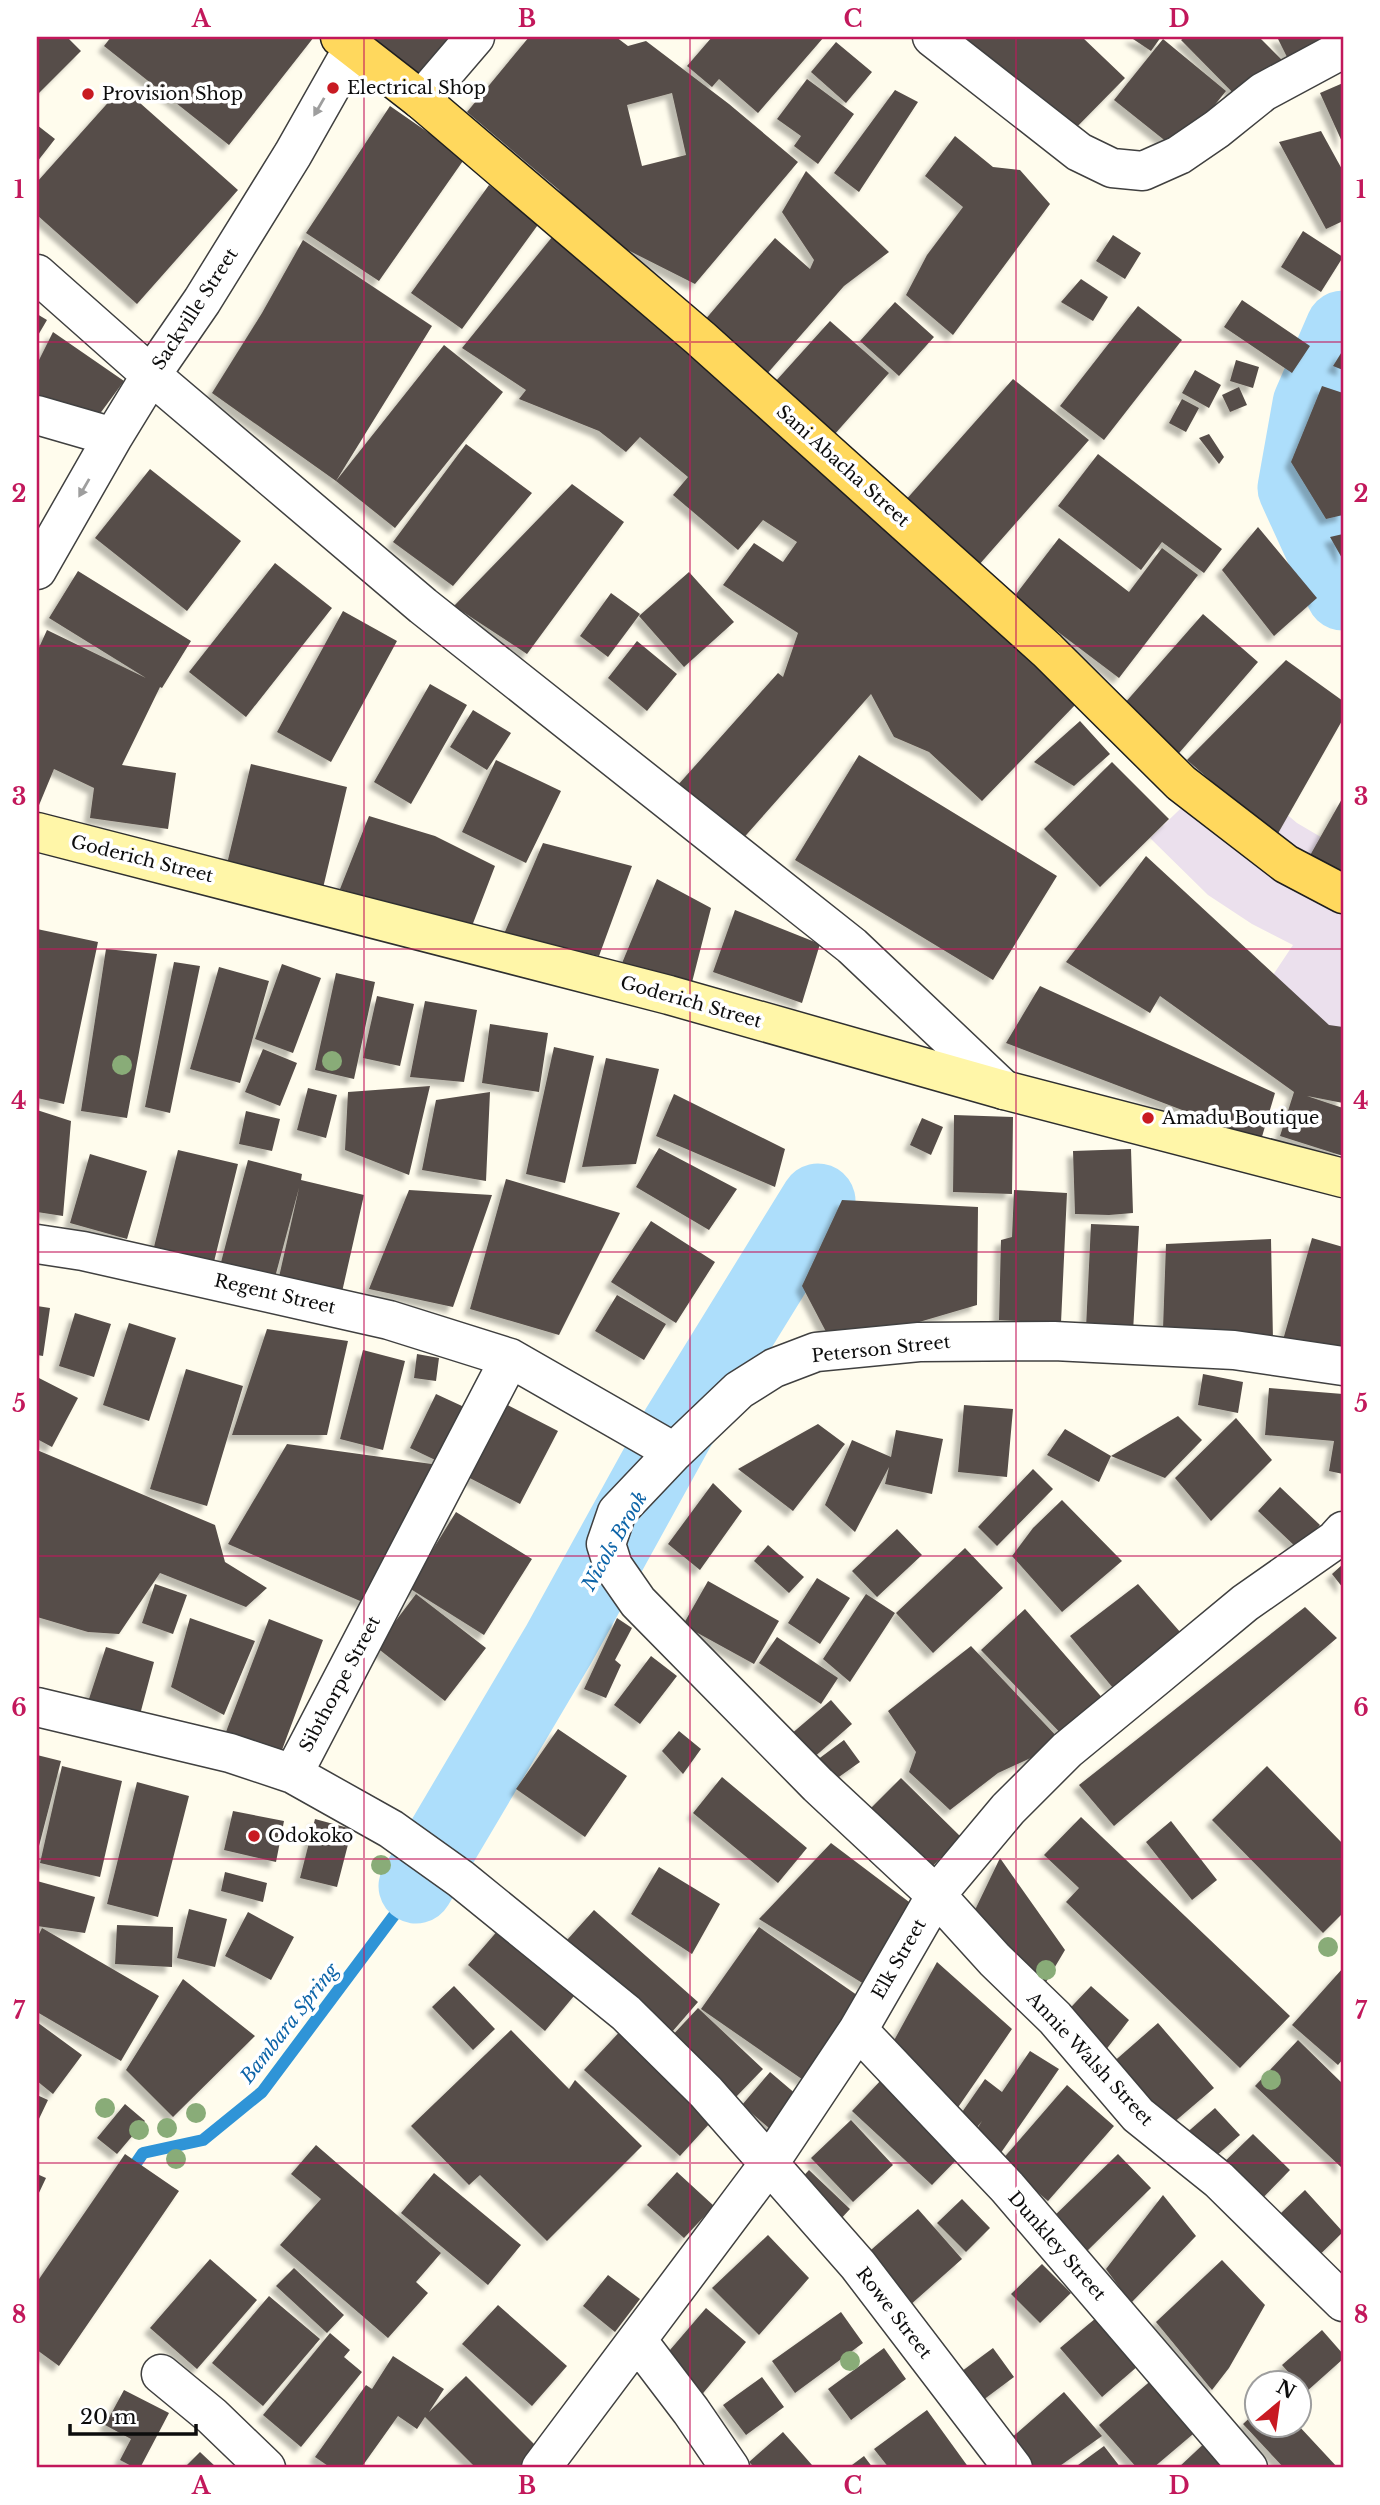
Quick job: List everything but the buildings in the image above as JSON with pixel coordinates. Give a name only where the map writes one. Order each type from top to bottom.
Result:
[{"type":"main road","name":"Sani Abacha Street","points":[[347,42],[422,100],[701,338],[1047,650],[1181,783],[1286,864],[1343,894]]},
{"type":"main road","name":"Goderich Street","points":[[37,832],[669,995],[1004,1090],[1343,1178]]},
{"type":"street","points":[[422,100],[475,37]]},
{"type":"street","points":[[932,37],[1079,152],[1112,168],[1143,171],[1179,155],[1263,92],[1343,49]]},
{"type":"street","name":"Sackville Street","points":[[37,570],[113,437],[293,154],[347,42]]},
{"type":"street","points":[[37,274],[423,606],[852,946],[1004,1090]]},
{"type":"street","points":[[37,415],[113,437]]},
{"type":"street","name":"Regent Street","points":[[37,1244],[83,1251],[389,1320],[510,1358],[668,1448]]},
{"type":"street","name":"Peterson Street","points":[[936,1895],[818,1785],[638,1602],[613,1566],[606,1544],[617,1512],[668,1448],[739,1390],[774,1368],[816,1352],[919,1342],[1054,1341],[1234,1350],[1343,1366]]},
{"type":"street","name":"Sibthorpe Street","points":[[293,1774],[510,1358]]},
{"type":"street","name":"Elk Street","points":[[541,2468],[768,2165],[858,2030],[936,1895],[1008,1809],[1068,1749],[1245,1603],[1335,1540],[1343,1531]]},
{"type":"street","points":[[37,1707],[230,1753],[293,1774]]},
{"type":"street","name":"Rowe Street","points":[[293,1774],[391,1829],[461,1879],[626,2013],[706,2092],[858,2265],[1013,2468]]},
{"type":"street","name":"Annie Walsh Street","points":[[936,1895],[995,1960],[1055,2018],[1138,2115],[1219,2180],[1343,2302]]},
{"type":"street","name":"Dunkley Street","points":[[858,2030],[1007,2187],[1248,2468]]},
{"type":"street","points":[[637,2340],[730,2468]]},
{"type":"street","points":[[161,2374],[212,2416],[266,2468]]},
{"type":"shaded area","points":[[1227,764],[1297,823],[1343,850],[1343,1084],[1235,1032],[1293,945],[1252,924],[1208,895],[1150,838]]},
{"type":"waterway","name":"Nicols Brook","points":[[1343,328],[1310,404],[1295,488],[1343,593]]},
{"type":"waterway","name":"Nicols Brook","points":[[416,1886],[559,1644],[678,1428],[818,1201]]},
{"type":"waterway","name":"Bambara Spring","points":[[128,2175],[143,2153],[203,2140],[262,2092],[416,1886]]},
{"type":"place","name":"Electrical Shop","points":[[333,88]]},
{"type":"place","name":"Provision Shop","points":[[88,94]]},
{"type":"place","name":"Amadu Boutique","points":[[1148,1118]]},
{"type":"place","name":"Odokoko","points":[[254,1836]]}]
